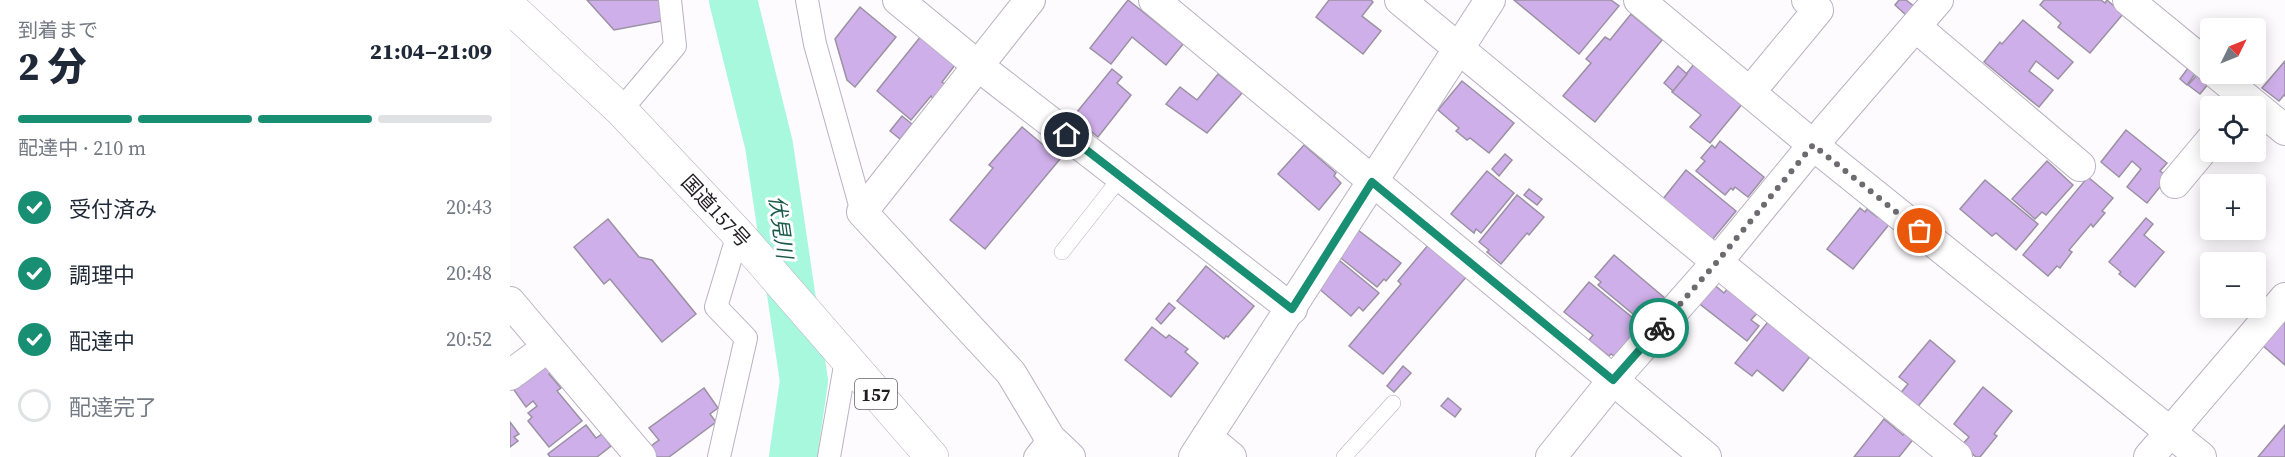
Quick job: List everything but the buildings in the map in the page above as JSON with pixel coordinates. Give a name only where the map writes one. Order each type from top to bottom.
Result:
[{"type":"highway","name":"国道157号","points":[[510,7],[621,110],[693,185],[932,457]]},
{"type":"street","points":[[621,110],[675,46],[670,0]]},
{"type":"street","points":[[807,0],[815,44],[862,212],[1011,373],[1052,451]]},
{"type":"street","points":[[898,0],[977,65],[1292,309]]},
{"type":"street","points":[[862,212],[1030,0]]},
{"type":"street","points":[[1154,0],[1706,457]]},
{"type":"street","points":[[1400,0],[1956,457]]},
{"type":"street","points":[[1231,457],[1200,447],[1292,309],[1490,0]]},
{"type":"street","points":[[1639,0],[1813,145],[2201,457]]},
{"type":"street","points":[[1750,92],[1818,10],[1807,0]]},
{"type":"street","points":[[1551,457],[1613,380],[1717,262],[1813,145],[1938,0]]},
{"type":"street","points":[[2133,1],[2200,59]]},
{"type":"street","points":[[1916,27],[2080,166]]},
{"type":"street","points":[[2226,84],[2237,96]]},
{"type":"street","points":[[2266,117],[2285,130]]},
{"type":"street","points":[[2175,183],[2200,153]]},
{"type":"street","points":[[720,457],[746,338],[716,307],[738,234]]},
{"type":"street","points":[[2149,457],[2285,298]]},
{"type":"street","points":[[510,302],[641,457]]},
{"type":"street","points":[[510,375],[548,347]]},
{"type":"street","points":[[829,457],[846,360]]},
{"type":"lane","points":[[1062,252],[1121,177]]},
{"type":"lane","points":[[1344,457],[1393,403]]},
{"type":"waterway","name":"伏見川","points":[[733,0],[769,145],[804,381],[793,457]]},
{"type":"way so far","points":[[1659,328],[1717,262],[1813,145],[1920,231]]},
{"type":"route","points":[[1067,135],[1292,309],[1372,182],[1613,380],[1659,328]]}]
